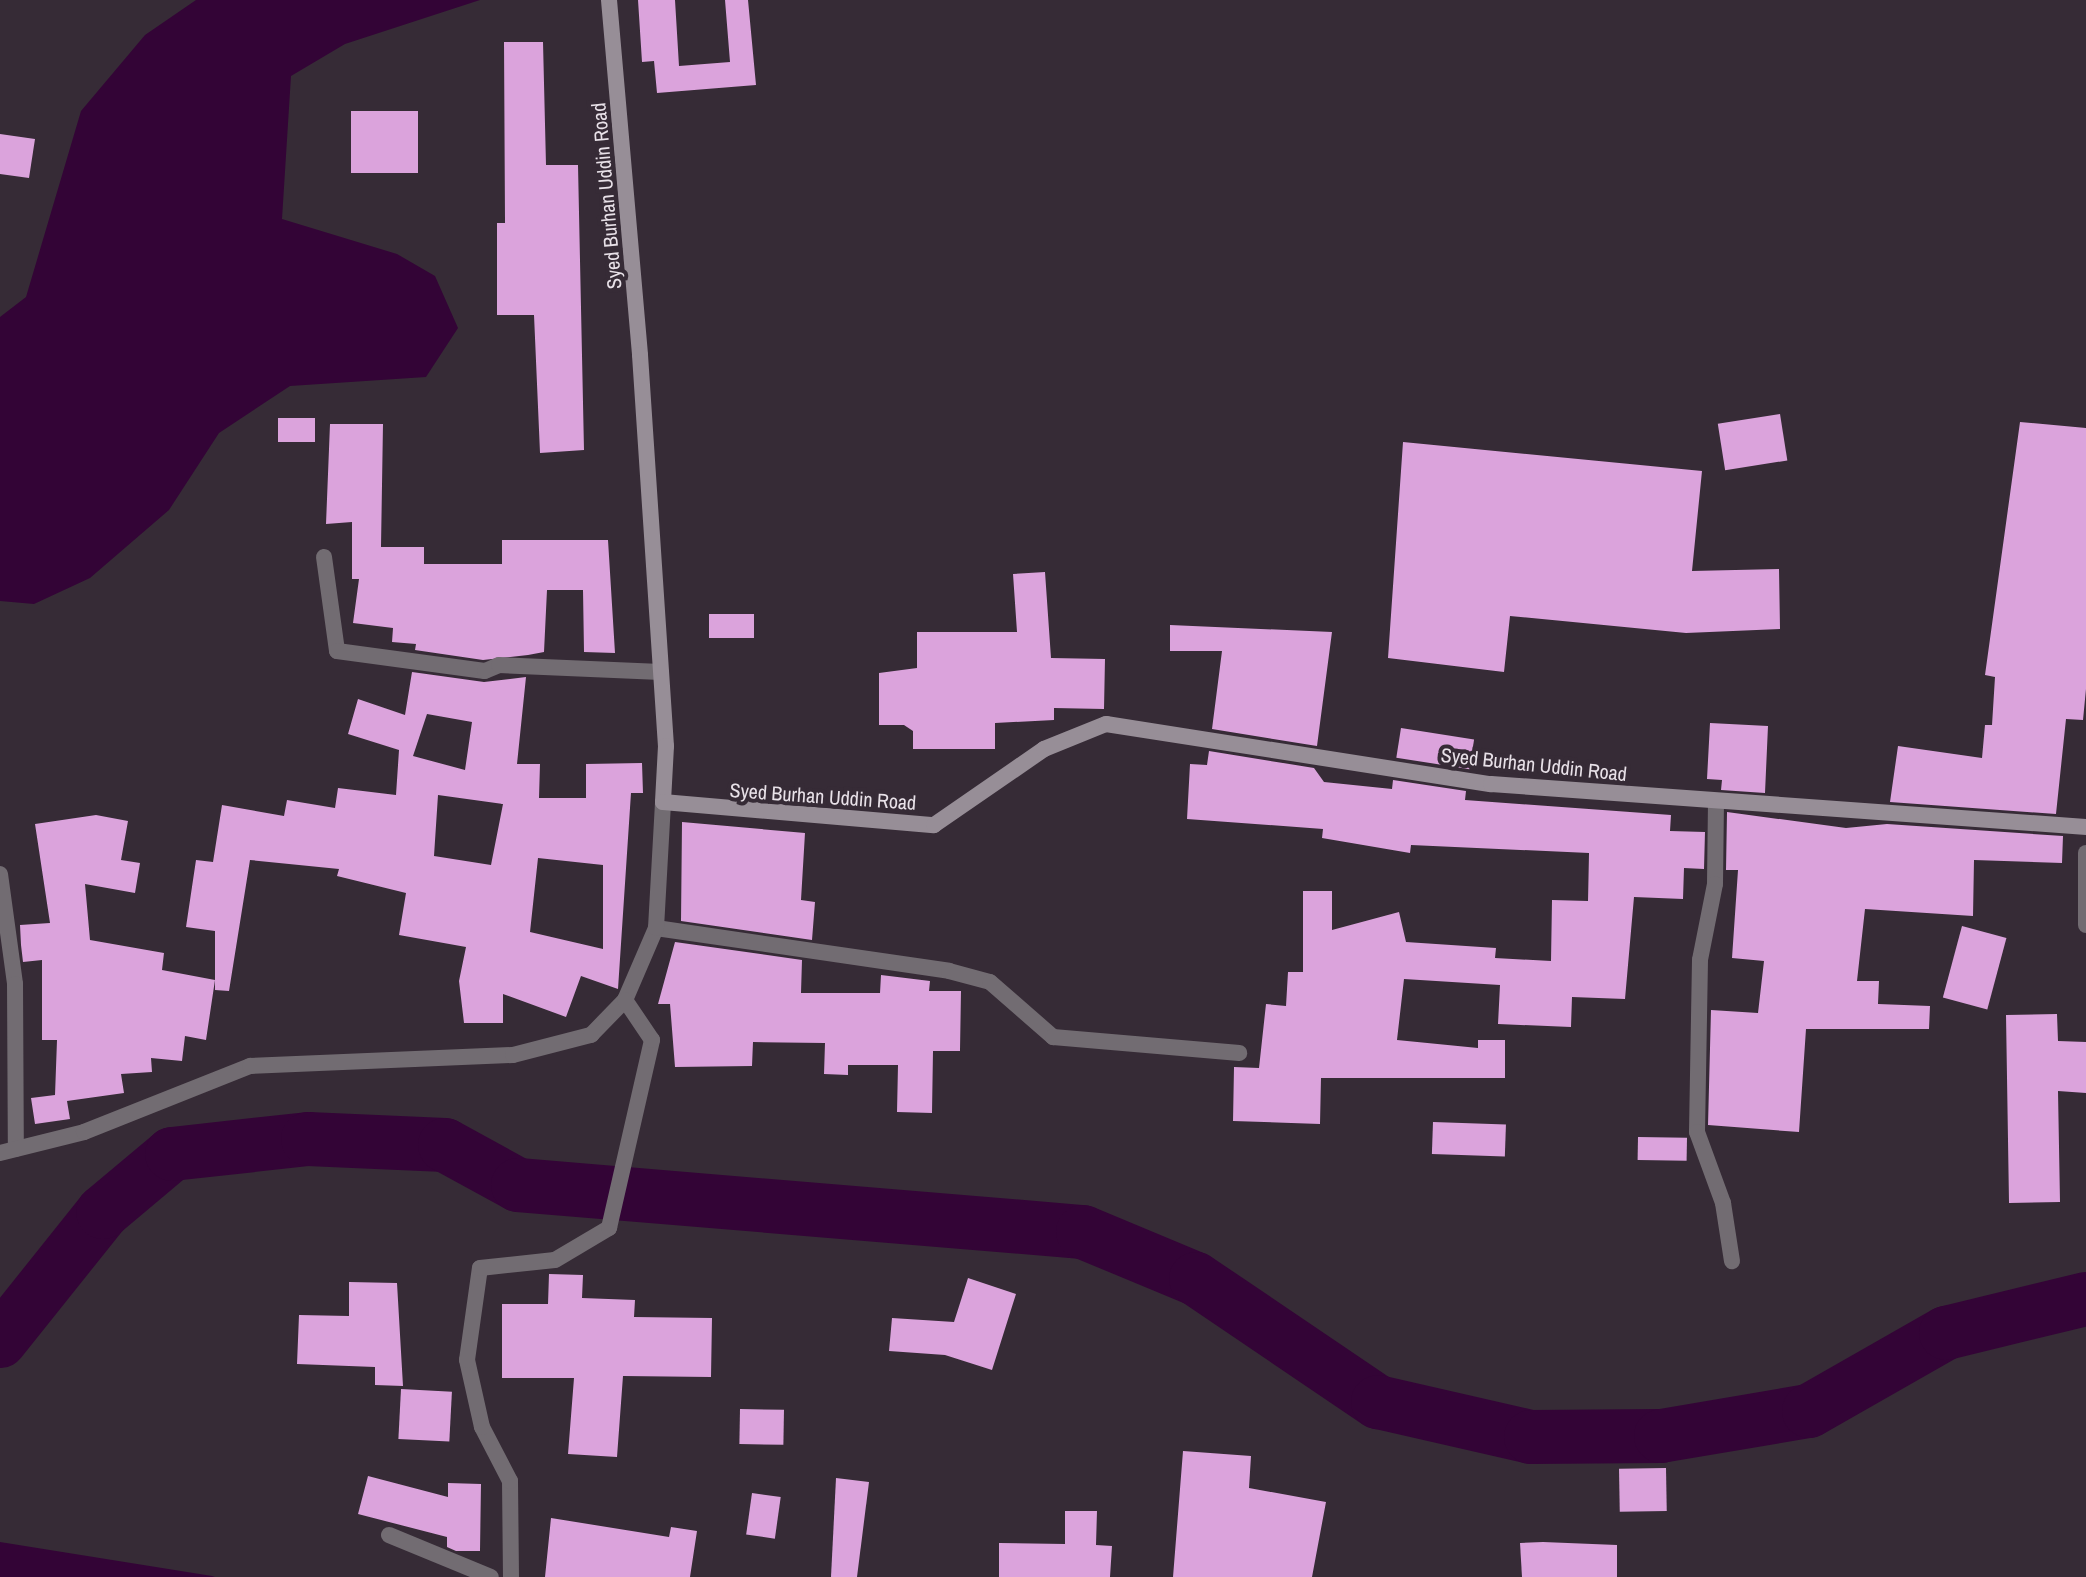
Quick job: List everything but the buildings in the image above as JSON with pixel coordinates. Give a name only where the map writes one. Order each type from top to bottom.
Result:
[{"type":"street","name":"Syed Burhan Uddin Road","points":[[609,0],[661,672],[663,802],[934,825],[1044,749],[1106,724],[1491,784],[2086,827]]},
{"type":"street","points":[[324,557],[337,651],[485,671],[499,665],[661,672]]},
{"type":"street","points":[[1716,801],[1715,884],[1700,960],[1697,1132],[1723,1203],[1732,1261]]},
{"type":"street","points":[[0,874],[15,984],[8,1151],[84,1132],[250,1066],[513,1055],[591,1035],[625,1000],[656,928],[663,802]]},
{"type":"street","points":[[2086,853],[2086,925]]},
{"type":"street","points":[[656,928],[949,971],[990,982],[1053,1037],[1239,1053]]},
{"type":"street","points":[[511,1577],[510,1481],[482,1427],[467,1360],[480,1268],[555,1260],[609,1228],[617,1178],[652,1040],[625,1000]]},
{"type":"street","points":[[389,1535],[491,1577]]},
{"type":"shaded area","points":[[196,0],[480,0],[345,44],[291,76],[282,219],[397,254],[435,276],[458,328],[426,377],[290,386],[219,433],[169,510],[90,578],[34,604],[0,601],[0,317],[26,297],[81,111],[145,35]]},
{"type":"shaded area","points":[[0,1542],[212,1576],[215,1577],[0,1577]]},
{"type":"waterway","points":[[0,1341],[103,1212],[172,1154],[308,1139],[445,1145],[518,1185],[1083,1232],[1196,1279],[1378,1402],[1531,1437],[1661,1436],[1809,1411],[1946,1333],[2086,1299]]}]
